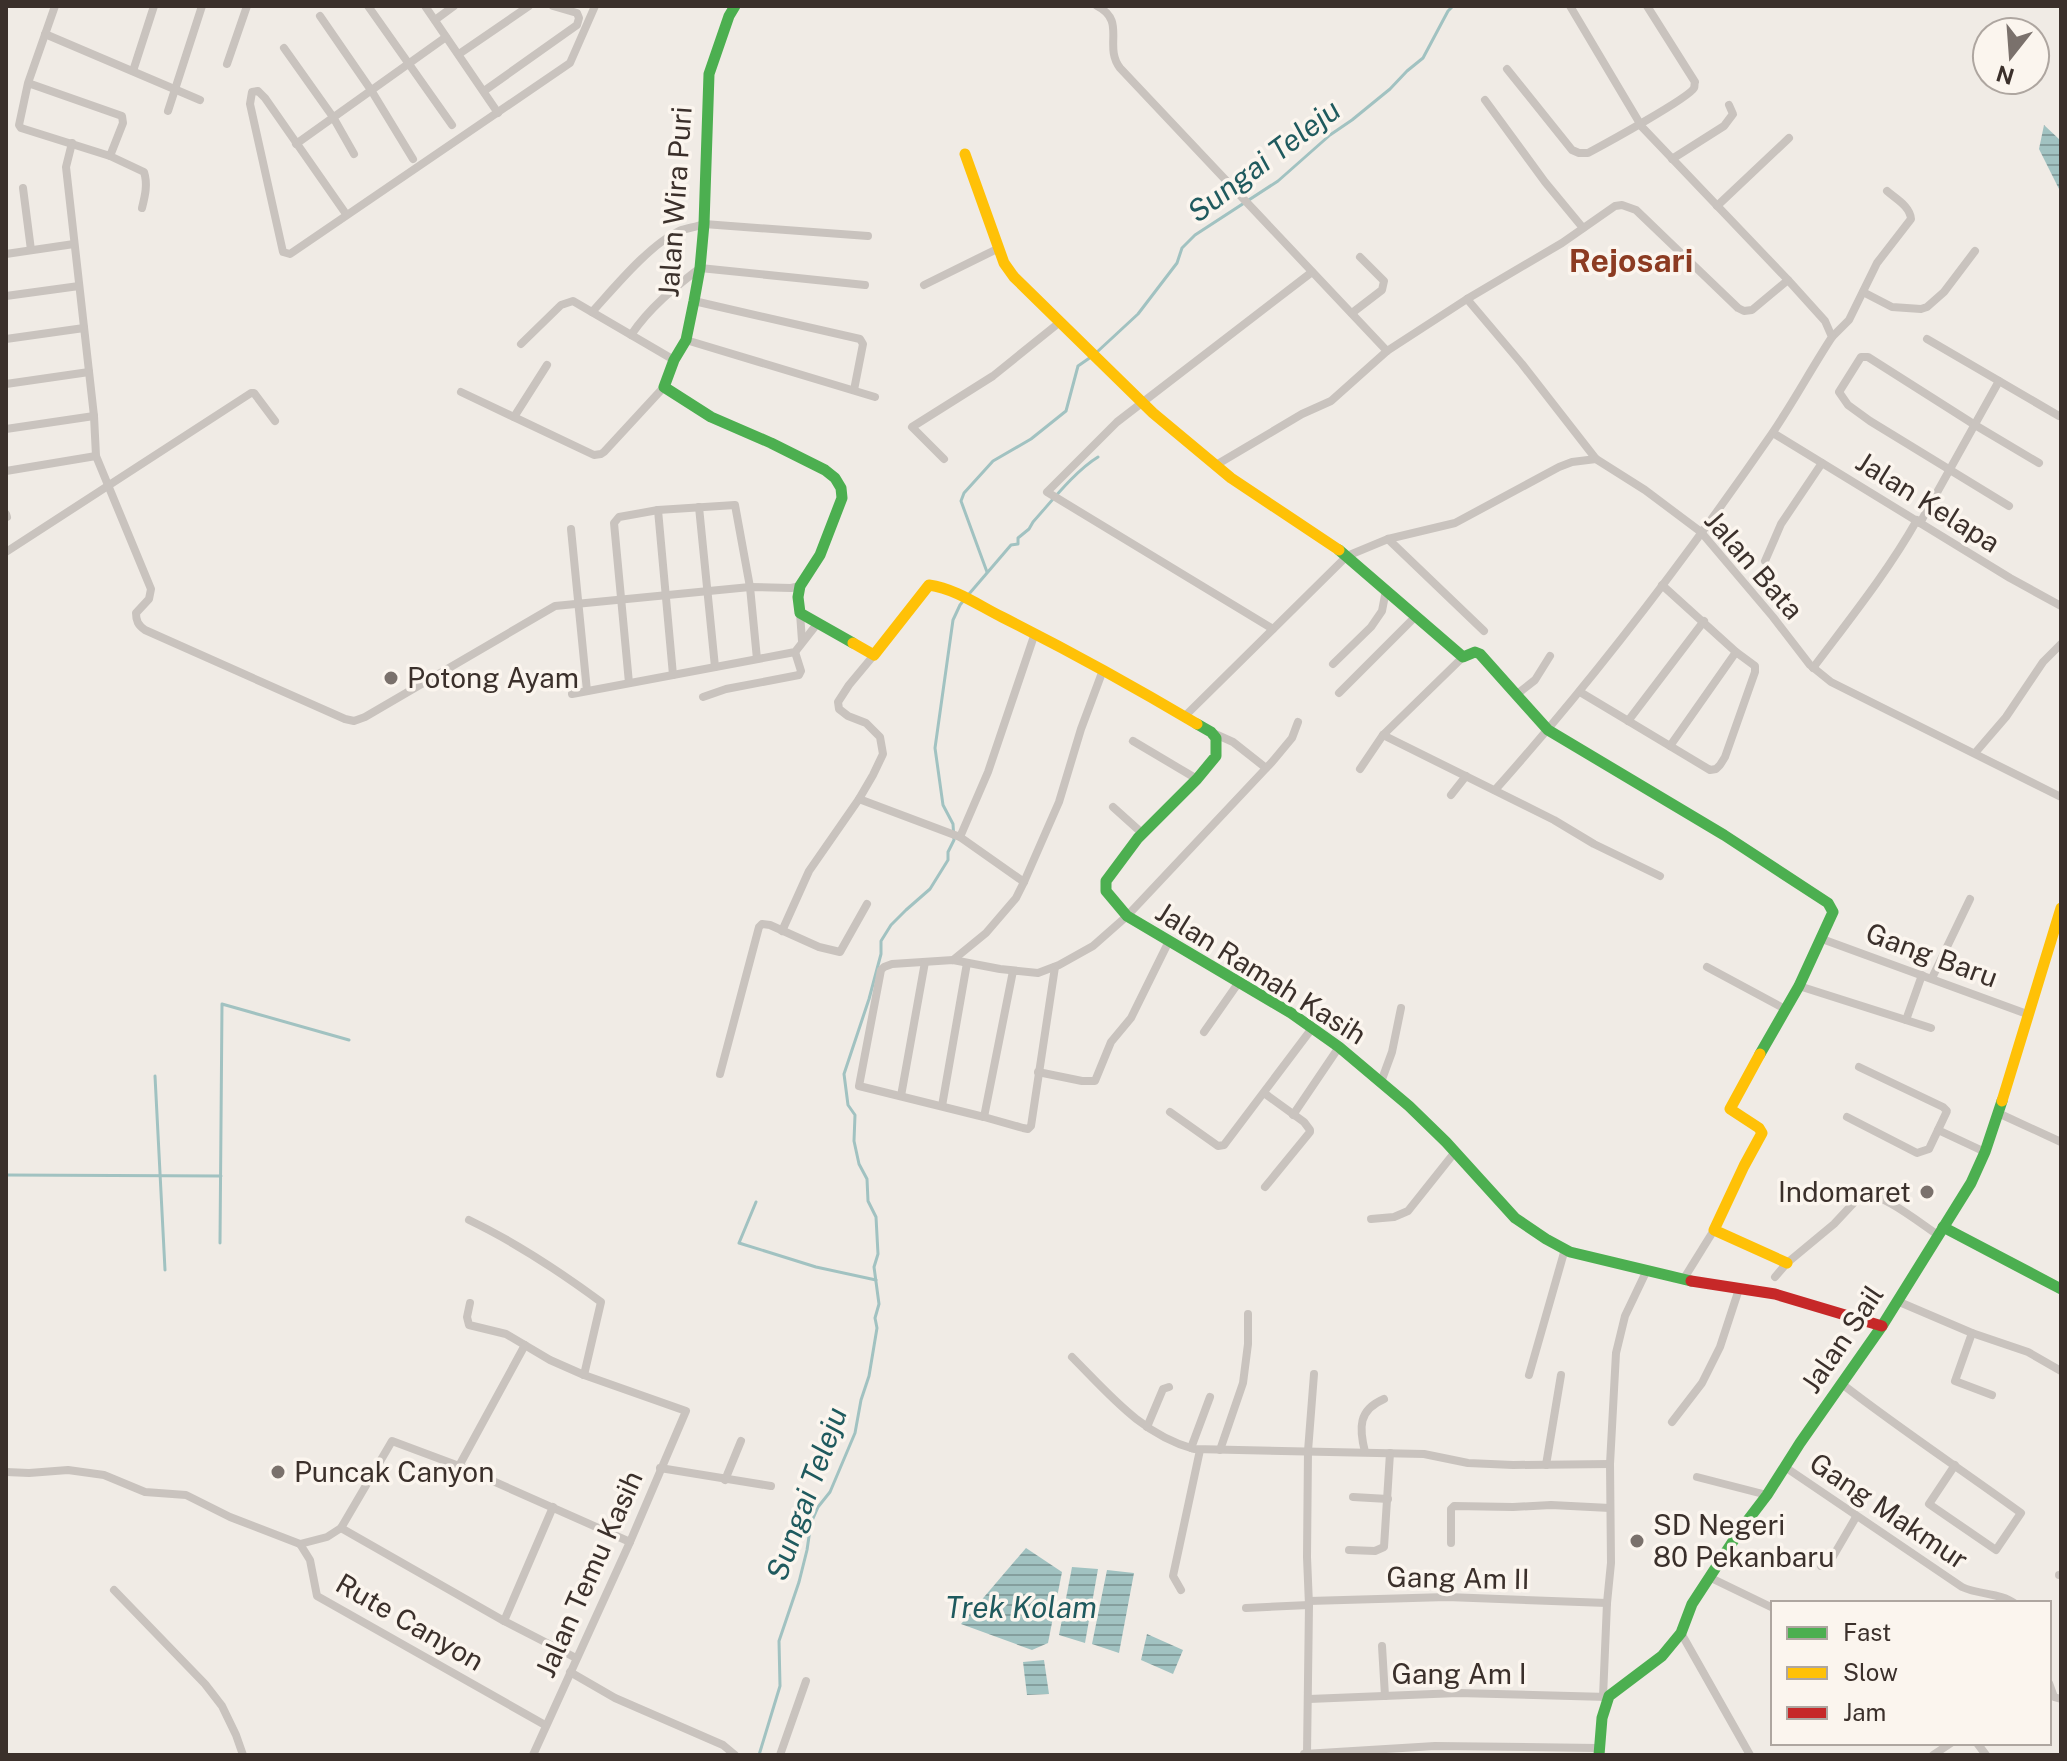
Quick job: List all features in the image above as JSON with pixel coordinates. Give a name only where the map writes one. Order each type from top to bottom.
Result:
[{"type":"street","points":[[55,6],[28,83],[19,125],[110,156],[144,172],[146,195],[142,208]]},
{"type":"street","points":[[133,71],[154,6]]},
{"type":"street","points":[[168,111],[202,6]]},
{"type":"street","points":[[227,64],[247,6]]},
{"type":"street","points":[[368,6],[452,125]]},
{"type":"street","points":[[425,6],[498,113]]},
{"type":"street","points":[[435,20],[454,6]]},
{"type":"street","points":[[459,54],[529,6]]},
{"type":"street","points":[[484,91],[577,25],[577,13],[553,6]]},
{"type":"street","points":[[346,214],[265,98],[258,91],[252,92],[250,104],[283,252],[290,254],[570,63],[595,6]]},
{"type":"street","name":"Jalan Wira Puri","points":[[664,387],[686,340],[694,301],[704,224],[709,74],[735,6]]},
{"type":"street","points":[[1097,6],[1106,11],[1113,23],[1115,61],[1387,351]]},
{"type":"street","points":[[1570,6],[1639,123],[1825,321],[1832,337]]},
{"type":"street","points":[[1507,69],[1572,150],[1588,153],[1676,102],[1695,86],[1647,6]]},
{"type":"street","points":[[320,16],[371,90],[413,159]]},
{"type":"street","points":[[45,34],[200,100]]},
{"type":"street","points":[[296,144],[446,37]]},
{"type":"street","points":[[284,48],[333,117],[354,154]]},
{"type":"street","points":[[28,83],[122,116],[123,123],[110,156]]},
{"type":"street","points":[[1485,100],[1583,228]]},
{"type":"street","points":[[1672,159],[1724,126],[1733,114],[1729,105]]},
{"type":"street","points":[[1717,206],[1789,138]]},
{"type":"street","points":[[72,143],[66,167],[96,456],[151,589],[149,599],[136,613],[136,620],[145,630],[354,721],[555,606],[750,587],[800,586]]},
{"type":"street","points":[[965,154],[1004,263],[1014,277],[1143,403],[1231,478],[1347,556],[1463,657]]},
{"type":"street","points":[[23,188],[31,250]]},
{"type":"street","points":[[1495,790],[1580,692],[1662,585],[1773,433],[1832,337],[1849,320],[1877,263],[1911,219],[1904,205],[1887,191]]},
{"type":"street","points":[[1216,465],[1302,414],[1331,401],[1387,351],[1562,243],[1615,206],[1636,210],[1744,311],[1752,310],[1788,280]]},
{"type":"street","points":[[592,312],[630,269],[656,248],[678,232],[704,224],[868,236]]},
{"type":"street","points":[[6,254],[74,244]]},
{"type":"street","points":[[924,285],[999,248]]},
{"type":"street","points":[[1863,292],[1892,307],[1927,307],[1944,292],[1975,251]]},
{"type":"street","points":[[1352,313],[1382,290],[1384,281],[1360,257]]},
{"type":"street","points":[[631,335],[641,319],[660,300],[700,268],[865,285]]},
{"type":"street","points":[[1273,629],[1063,503],[1048,490],[1117,422],[1312,272]]},
{"type":"street","points":[[6,296],[79,286]]},
{"type":"street","name":"Jalan Bata","points":[[1467,299],[1596,459],[1645,490],[1701,532],[1813,668],[1831,682],[2061,797]]},
{"type":"street","points":[[521,344],[561,305],[573,301],[674,360]]},
{"type":"street","points":[[694,301],[860,339],[863,344],[854,390]]},
{"type":"street","points":[[944,459],[912,427],[993,376],[1060,322]]},
{"type":"street","points":[[6,339],[84,328]]},
{"type":"street","points":[[1927,339],[2059,416]]},
{"type":"street","points":[[686,340],[875,397]]},
{"type":"street","points":[[2009,506],[1858,413],[1842,398],[1839,392],[1843,383],[1861,357],[1868,357],[2039,463]]},
{"type":"street","points":[[514,417],[547,365]]},
{"type":"street","points":[[6,384],[89,372]]},
{"type":"street","points":[[1813,668],[1918,522],[1999,381]]},
{"type":"street","points":[[461,392],[594,455],[601,454],[664,387],[711,417],[825,470],[835,478],[842,498],[820,555],[800,586],[802,642]]},
{"type":"street","points":[[6,552],[251,393],[259,397],[275,421]]},
{"type":"street","points":[[6,429],[94,416]]},
{"type":"street","name":"Jalan Kelapa","points":[[1773,433],[2061,606]]},
{"type":"street","points":[[6,471],[96,456]]},
{"type":"street","points":[[1185,716],[1347,556],[1388,539],[1455,523],[1559,467],[1596,459]]},
{"type":"street","points":[[1765,561],[1781,524],[1822,463]]},
{"type":"street","points":[[629,683],[614,523],[619,517],[658,510],[735,505],[750,587],[757,659]]},
{"type":"street","points":[[699,507],[715,667]]},
{"type":"street","points":[[658,510],[673,675]]},
{"type":"street","points":[[571,529],[587,691]]},
{"type":"street","points":[[1388,539],[1484,631]]},
{"type":"street","points":[[782,931],[809,871],[859,799],[883,754],[880,737],[866,723],[839,709],[838,702],[929,585],[952,592],[1035,633],[1233,742],[1266,768]]},
{"type":"street","points":[[1580,692],[1710,770],[1720,765],[1734,733],[1755,666],[1662,585]]},
{"type":"street","points":[[1333,664],[1371,627],[1382,611],[1386,590]]},
{"type":"street","points":[[800,613],[874,655]]},
{"type":"street","points":[[1339,693],[1416,616]]},
{"type":"street","points":[[1628,721],[1704,621]]},
{"type":"street","points":[[572,694],[795,652],[817,624]]},
{"type":"street","points":[[959,836],[988,772],[1035,633]]},
{"type":"street","points":[[1975,753],[2006,717],[2043,662],[2061,644]]},
{"type":"street","points":[[703,697],[726,689],[799,675],[801,671],[795,652]]},
{"type":"street","points":[[1360,769],[1383,735],[1463,657],[1475,652],[1548,730],[1724,835],[1828,903],[1833,912],[1822,939],[1799,986],[1731,1105],[1732,1111],[1762,1133],[1714,1230],[1683,1280]]},
{"type":"street","points":[[1670,746],[1736,652]]},
{"type":"street","points":[[1516,695],[1535,680],[1550,656]]},
{"type":"street","points":[[953,960],[986,933],[1016,898],[1059,802],[1103,670]]},
{"type":"street","points":[[1055,967],[1032,1121],[1028,1129],[859,1086],[884,967],[953,960],[1038,973],[1093,946],[1127,916],[1266,768],[1292,738],[1298,722]]},
{"type":"street","name":"Jalan Ramah Kasih","points":[[1211,732],[1216,738],[1216,756],[1143,834],[1106,881],[1106,891],[1127,916],[1313,1027],[1409,1106],[1515,1218],[1565,1249],[1683,1280],[1775,1294],[1882,1326]]},
{"type":"street","points":[[1383,735],[1660,876]]},
{"type":"street","points":[[1133,741],[1197,779]]},
{"type":"street","points":[[1451,795],[1466,776]]},
{"type":"street","points":[[859,799],[959,836],[1024,882]]},
{"type":"street","points":[[1113,807],[1143,834]]},
{"type":"street","points":[[1932,978],[1970,899]]},
{"type":"street","points":[[720,1074],[759,927],[764,924],[819,947],[840,952],[867,904]]},
{"type":"street","name":"Jalan Sail","points":[[1606,1697],[1662,1656],[1681,1633],[1692,1604],[1882,1326],[1971,1183],[1998,1113],[2060,913]]},
{"type":"street","name":"Gang Baru","points":[[1822,939],[2027,1014]]},
{"type":"street","points":[[1038,1072],[1095,1081],[1108,1049],[1131,1018],[1169,941]]},
{"type":"street","points":[[901,1096],[925,962]]},
{"type":"street","points":[[942,1106],[967,963]]},
{"type":"street","points":[[1707,967],[1785,1009]]},
{"type":"street","points":[[984,1117],[1013,971]]},
{"type":"street","points":[[1906,1020],[1922,975]]},
{"type":"street","points":[[1204,1032],[1239,982]]},
{"type":"street","points":[[1799,986],[1931,1028]]},
{"type":"street","points":[[1381,1082],[1392,1052],[1401,1008]]},
{"type":"street","points":[[1170,1112],[1221,1146],[1313,1027]]},
{"type":"street","points":[[1293,1115],[1339,1047]]},
{"type":"street","points":[[1847,1117],[1917,1153],[1929,1149],[1947,1111],[1859,1067]]},
{"type":"street","points":[[1264,1093],[1309,1126],[1310,1132],[1265,1187]]},
{"type":"street","points":[[1998,1113],[2061,1142]]},
{"type":"street","points":[[1938,1130],[1985,1152]]},
{"type":"street","points":[[1371,1219],[1394,1217],[1408,1211],[1455,1152]]},
{"type":"street","points":[[1775,1277],[1862,1194],[1867,1193],[2061,1289]]},
{"type":"street","points":[[469,1220],[546,1262],[601,1302],[584,1375],[550,1360],[506,1334],[469,1325],[470,1303]]},
{"type":"street","points":[[1714,1230],[1787,1263]]},
{"type":"street","points":[[1529,1375],[1565,1249]]},
{"type":"street","points":[[1314,1374],[1308,1451],[1309,1699],[1305,1754],[1598,1752],[1606,1697],[1607,1603],[1611,1563],[1610,1464],[1616,1353],[1625,1316],[1646,1272]]},
{"type":"street","points":[[1672,1422],[1702,1383],[1720,1347],[1739,1289]]},
{"type":"street","points":[[1897,1301],[1972,1333],[2028,1352],[2061,1371]]},
{"type":"street","points":[[1220,1450],[1243,1383],[1248,1314]]},
{"type":"street","points":[[1972,1333],[1955,1381],[1992,1395]]},
{"type":"street","points":[[459,1466],[525,1345]]},
{"type":"street","points":[[1072,1357],[1133,1419],[1177,1444],[1196,1449],[1424,1454],[1468,1463],[1610,1464]]},
{"type":"street","name":"Jalan Temu Kasih","points":[[533,1755],[686,1411],[584,1375]]},
{"type":"street","points":[[1546,1465],[1561,1375]]},
{"type":"street","points":[[1842,1384],[1955,1465],[2021,1513],[1996,1550],[1929,1504],[1955,1465]]},
{"type":"street","points":[[1147,1427],[1163,1389],[1169,1387]]},
{"type":"street","points":[[1181,1590],[1173,1576],[1196,1449],[1210,1397]]},
{"type":"street","points":[[1365,1452],[1363,1416],[1369,1407],[1384,1399]]},
{"type":"street","points":[[6,1472],[68,1470],[104,1475],[145,1492],[186,1495],[230,1517],[300,1544],[327,1537],[341,1528],[392,1441],[459,1466],[630,1542]]},
{"type":"street","points":[[725,1480],[741,1441]]},
{"type":"street","points":[[1349,1550],[1375,1551],[1384,1547],[1390,1453]]},
{"type":"street","name":"Gang Makmur","points":[[1785,1467],[1962,1587],[2010,1601]]},
{"type":"street","points":[[660,1468],[771,1486]]},
{"type":"street","points":[[1697,1477],[1767,1495]]},
{"type":"street","points":[[1353,1497],[1388,1499]]},
{"type":"street","points":[[1451,1543],[1451,1509],[1454,1506],[1610,1508]]},
{"type":"street","points":[[504,1621],[553,1507]]},
{"type":"street","points":[[1821,1566],[1828,1565],[1856,1517]]},
{"type":"street","points":[[341,1528],[504,1621],[576,1658]]},
{"type":"street","name":"Rute Canyon","points":[[300,1544],[310,1560],[317,1596],[545,1725]]},
{"type":"street","points":[[1711,1578],[1771,1607]]},
{"type":"street","points":[[114,1590],[205,1684],[222,1706],[243,1755]]},
{"type":"street","name":"Gang Am II","points":[[1246,1608],[1447,1597],[1607,1603]]},
{"type":"street","points":[[1681,1633],[1750,1755]]},
{"type":"street","points":[[1382,1646],[1385,1696]]},
{"type":"street","points":[[570,1672],[615,1698],[723,1745],[735,1755]]},
{"type":"street","points":[[780,1755],[806,1681]]},
{"type":"street","name":"Gang Am I","points":[[1309,1699],[1458,1693],[1606,1697]]},
{"type":"water","points":[[2044,125],[2060,140],[2061,193],[2039,149]]},
{"type":"water","name":"Trek Kolam","points":[[1026,1548],[1062,1572],[1048,1643],[1032,1650],[961,1624]]},
{"type":"water","points":[[1072,1567],[1098,1569],[1085,1643],[1059,1635]]},
{"type":"water","points":[[1107,1570],[1134,1573],[1119,1653],[1092,1644]]},
{"type":"water","points":[[1147,1634],[1183,1650],[1173,1674],[1141,1660]]},
{"type":"water","points":[[1044,1660],[1049,1694],[1027,1695],[1023,1662]]},
{"type":"waterway","name":"Sungai Teleju","points":[[1097,352],[1138,314],[1177,263],[1182,248],[1195,235],[1278,181],[1423,58],[1453,6]]},
{"type":"waterway","name":"Sungai Teleju","points":[[987,572],[961,501],[964,493],[993,461],[1031,439],[1066,411],[1078,366],[1091,357]]},
{"type":"waterway","name":"Sungai Teleju","points":[[969,594],[1011,545],[1018,544],[1018,538],[1064,487],[1098,457]]},
{"type":"waterway","name":"Sungai Teleju","points":[[759,1755],[780,1686],[779,1641],[799,1582],[811,1523],[830,1492],[855,1433],[869,1376],[879,1304],[874,1267],[878,1254],[876,1217],[868,1201],[867,1179],[859,1164],[854,1141],[855,1115],[848,1105],[844,1074],[869,999],[881,954],[881,941],[891,925],[930,889],[948,860],[954,840],[953,824],[943,805],[935,748],[953,620],[964,600]]},
{"type":"waterway","points":[[220,1243],[222,1004],[349,1040]]},
{"type":"waterway","points":[[155,1076],[165,1270]]},
{"type":"waterway","points":[[6,1175],[221,1176]]},
{"type":"waterway","points":[[756,1202],[739,1243],[816,1267],[876,1280]]},
{"type":"traffic: fast","points":[[735,6],[709,74],[704,224],[694,301],[686,340],[664,387],[711,417],[771,443],[835,478],[842,498],[820,555],[800,586],[798,597],[800,613],[853,643]]},
{"type":"traffic: fast","points":[[1339,550],[1463,657],[1475,652],[1480,654],[1548,730],[1724,835],[1828,903],[1833,912],[1799,986],[1760,1054]]},
{"type":"traffic: fast","points":[[1197,724],[1216,738],[1216,756],[1138,838],[1106,881],[1106,891],[1127,916],[1291,1013],[1339,1047],[1409,1106],[1515,1218],[1546,1239],[1570,1252],[1691,1281]]},
{"type":"traffic: fast","points":[[1599,1755],[1602,1718],[1609,1696],[1662,1656],[1681,1633],[1692,1604],[1882,1326],[1971,1183],[2002,1101]]},
{"type":"traffic: fast","points":[[1943,1227],[2061,1289]]},
{"type":"traffic: slow","points":[[965,154],[1004,263],[1014,277],[1153,413],[1231,478],[1339,550]]},
{"type":"traffic: slow","points":[[853,643],[874,655],[929,585],[939,587],[967,598],[1051,642],[1197,724]]},
{"type":"traffic: slow","points":[[2002,1101],[2061,908]]},
{"type":"traffic: slow","points":[[1760,1054],[1730,1109],[1762,1133],[1714,1230],[1787,1263]]},
{"type":"traffic: jam","points":[[1691,1281],[1775,1294],[1882,1326]]},
{"type":"place","name":"Potong Ayam","points":[[391,678]]},
{"type":"place","name":"Indomaret","points":[[1927,1192]]},
{"type":"place","name":"Puncak Canyon","points":[[278,1472]]},
{"type":"place","name":"SD Negeri 80 Pekanbaru","points":[[1637,1541]]},
{"type":"district","name":"Rejosari","points":[[1631,261]]}]
